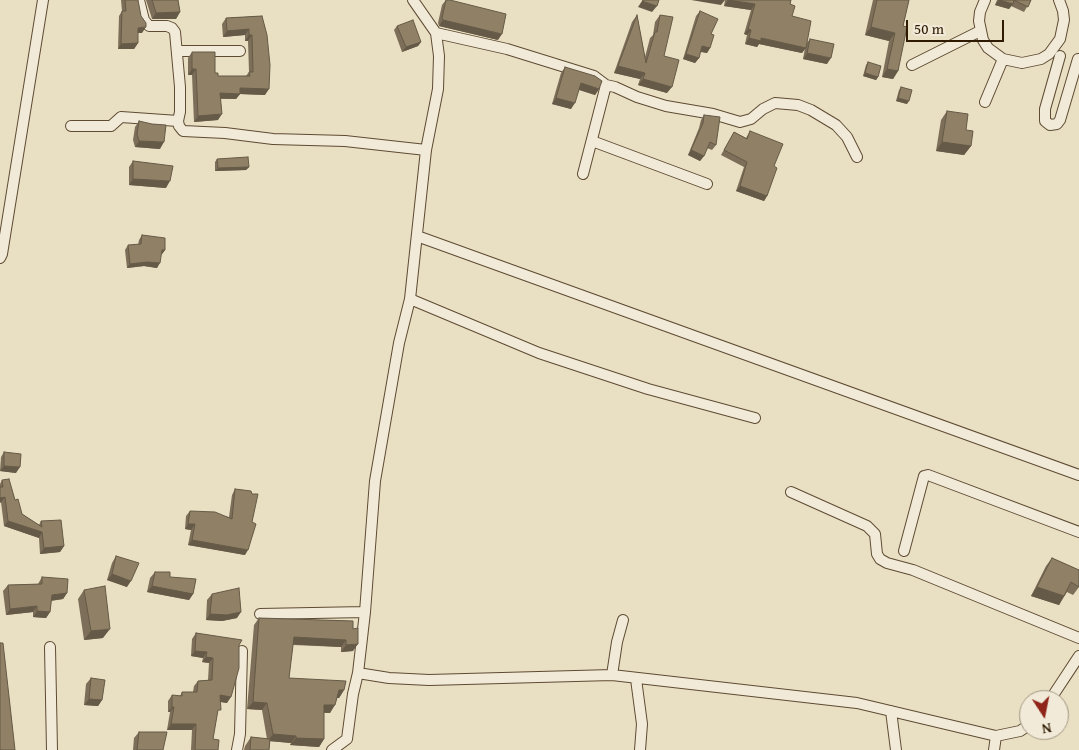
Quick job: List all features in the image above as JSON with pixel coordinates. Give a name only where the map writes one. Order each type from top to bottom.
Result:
[{"type":"street","points":[[0,258],[43,0]]},
{"type":"street","points":[[139,0],[142,3],[144,20],[149,26],[167,26],[172,28],[174,32],[180,87],[180,112],[178,120],[179,126],[183,131],[225,133],[273,139],[345,141],[426,150]]},
{"type":"street","points":[[346,750],[365,612],[375,482],[400,343],[410,299],[426,150],[438,89],[439,56],[436,33],[413,0]]},
{"type":"street","points":[[982,1],[979,21],[980,31],[988,48],[1004,59],[1013,62],[1032,62],[1048,54],[1060,39],[1064,30],[1063,11],[1059,0]]},
{"type":"street","points":[[912,65],[980,31]]},
{"type":"street","points":[[436,33],[516,52],[594,76],[606,85],[666,106],[713,114],[740,122],[751,118],[774,103],[798,105],[811,110],[836,125],[847,136],[857,157]]},
{"type":"street","points":[[177,51],[240,51]]},
{"type":"street","points":[[1048,54],[1060,56],[1078,60],[1060,120],[1057,124],[1050,124],[1045,121],[1045,109],[1060,56]]},
{"type":"street","points":[[985,102],[1004,59]]},
{"type":"street","points":[[583,174],[606,85]]},
{"type":"street","points":[[71,126],[111,126],[120,118],[178,120]]},
{"type":"street","points":[[592,141],[707,184]]},
{"type":"street","points":[[417,236],[1079,475]]},
{"type":"street","points":[[410,299],[539,352],[648,389],[755,418]]},
{"type":"street","points":[[904,551],[924,476],[928,475],[1079,532]]},
{"type":"street","points":[[790,492],[867,526],[876,534],[877,554],[886,563],[913,570],[1079,638]]},
{"type":"street","points":[[260,614],[365,612]]},
{"type":"street","points":[[612,675],[617,642],[623,620]]},
{"type":"street","points":[[50,647],[52,750]]},
{"type":"street","points":[[237,750],[240,734],[242,651]]},
{"type":"street","points":[[1057,690],[1079,656]]},
{"type":"street","points":[[358,673],[389,678],[429,680],[612,675],[858,704],[996,736],[1019,731]]},
{"type":"street","points":[[636,679],[642,724],[640,750]]},
{"type":"street","points":[[891,711],[896,750]]},
{"type":"street","points":[[994,750],[996,736]]},
{"type":"street","points":[[332,750],[347,739]]},
{"type":"building","points":[[125,0],[138,0],[141,16],[146,23],[146,27],[138,28],[138,43],[121,44],[122,11],[126,11]]},
{"type":"building","points":[[152,0],[178,0],[180,12],[156,13]]},
{"type":"building","points":[[446,0],[506,14],[502,34],[443,20]]},
{"type":"building","points":[[643,0],[659,0],[657,6]]},
{"type":"building","points":[[728,0],[791,0],[790,4],[795,6],[792,16],[811,21],[806,48],[761,38],[761,41],[749,38],[751,30],[748,29],[755,4]]},
{"type":"building","points":[[877,0],[909,0],[903,26],[907,27],[898,71],[887,69],[895,33],[871,27]]},
{"type":"building","points":[[999,0],[1014,0],[1013,4]]},
{"type":"building","points":[[1014,0],[1031,0],[1028,7]]},
{"type":"building","points":[[700,11],[718,19],[711,34],[714,35],[710,48],[702,46],[699,58],[686,54]]},
{"type":"building","points":[[637,15],[646,63],[655,32],[657,32],[660,15],[673,17],[664,56],[679,60],[672,87],[643,79],[645,73],[618,66]]},
{"type":"building","points":[[262,16],[267,35],[270,65],[269,89],[240,88],[240,94],[220,93],[222,114],[198,116],[196,69],[192,69],[192,52],[215,52],[215,73],[218,73],[218,76],[250,76],[249,72],[253,72],[252,35],[249,35],[249,29],[227,31],[226,18]]},
{"type":"building","points":[[413,20],[421,42],[406,47],[397,26]]},
{"type":"building","points":[[810,39],[834,44],[831,58],[807,53]]},
{"type":"building","points":[[868,62],[881,66],[878,77],[865,73]]},
{"type":"building","points":[[565,67],[595,76],[602,81],[599,89],[581,83],[575,103],[556,98]]},
{"type":"building","points":[[901,87],[912,90],[909,101],[898,98]]},
{"type":"building","points":[[947,111],[968,114],[966,130],[973,131],[971,146],[942,142]]},
{"type":"building","points":[[704,115],[720,117],[716,145],[710,142],[704,156],[691,150],[703,123]]},
{"type":"building","points":[[139,121],[166,125],[164,142],[139,141],[137,134]]},
{"type":"building","points":[[750,131],[783,144],[774,166],[777,168],[767,196],[740,186],[747,162],[724,150],[734,132],[747,139]]},
{"type":"building","points":[[248,157],[249,167],[218,168],[217,159]]},
{"type":"building","points":[[133,161],[173,166],[170,181],[133,179]]},
{"type":"building","points":[[142,235],[165,238],[165,250],[162,250],[160,263],[130,264],[128,245],[141,244]]},
{"type":"building","points":[[4,452],[21,454],[20,467],[4,466]]},
{"type":"building","points":[[9,479],[15,500],[18,499],[22,514],[42,527],[41,521],[61,520],[64,546],[44,548],[42,532],[8,521],[5,497],[0,498],[0,487],[3,487],[2,480]]},
{"type":"building","points":[[235,489],[258,494],[252,522],[256,524],[248,550],[192,540],[195,524],[188,524],[190,511],[215,512],[232,519]]},
{"type":"building","points":[[116,556],[139,563],[131,581],[112,574]]},
{"type":"building","points":[[1052,558],[1079,570],[1079,587],[1071,582],[1064,596],[1037,587]]},
{"type":"building","points":[[155,572],[170,572],[170,577],[196,579],[193,594],[152,586]]},
{"type":"building","points":[[42,577],[68,579],[67,593],[52,595],[50,612],[37,611],[37,606],[10,609],[8,585],[42,584]]},
{"type":"building","points":[[105,586],[110,629],[91,631],[84,590]]},
{"type":"building","points":[[239,588],[241,612],[227,615],[210,614],[212,594]]},
{"type":"building","points":[[259,618],[353,621],[353,629],[358,628],[358,644],[346,645],[346,640],[294,637],[289,678],[346,681],[344,690],[339,690],[335,705],[324,705],[324,739],[296,738],[296,736],[273,734],[267,703],[253,702]]},
{"type":"building","points":[[196,633],[242,640],[239,645],[239,668],[231,697],[220,695],[221,710],[218,710],[213,739],[219,740],[218,750],[195,750],[196,724],[171,724],[174,707],[172,707],[172,695],[182,696],[182,692],[197,692],[198,681],[212,680],[213,658],[206,657],[207,652],[195,651]]},
{"type":"building","points":[[0,643],[3,643],[15,750],[0,750]]},
{"type":"building","points":[[91,678],[105,680],[102,700],[89,699]]},
{"type":"building","points":[[139,732],[167,732],[163,750],[137,750]]},
{"type":"building","points":[[251,737],[270,739],[269,750],[250,750]]}]
